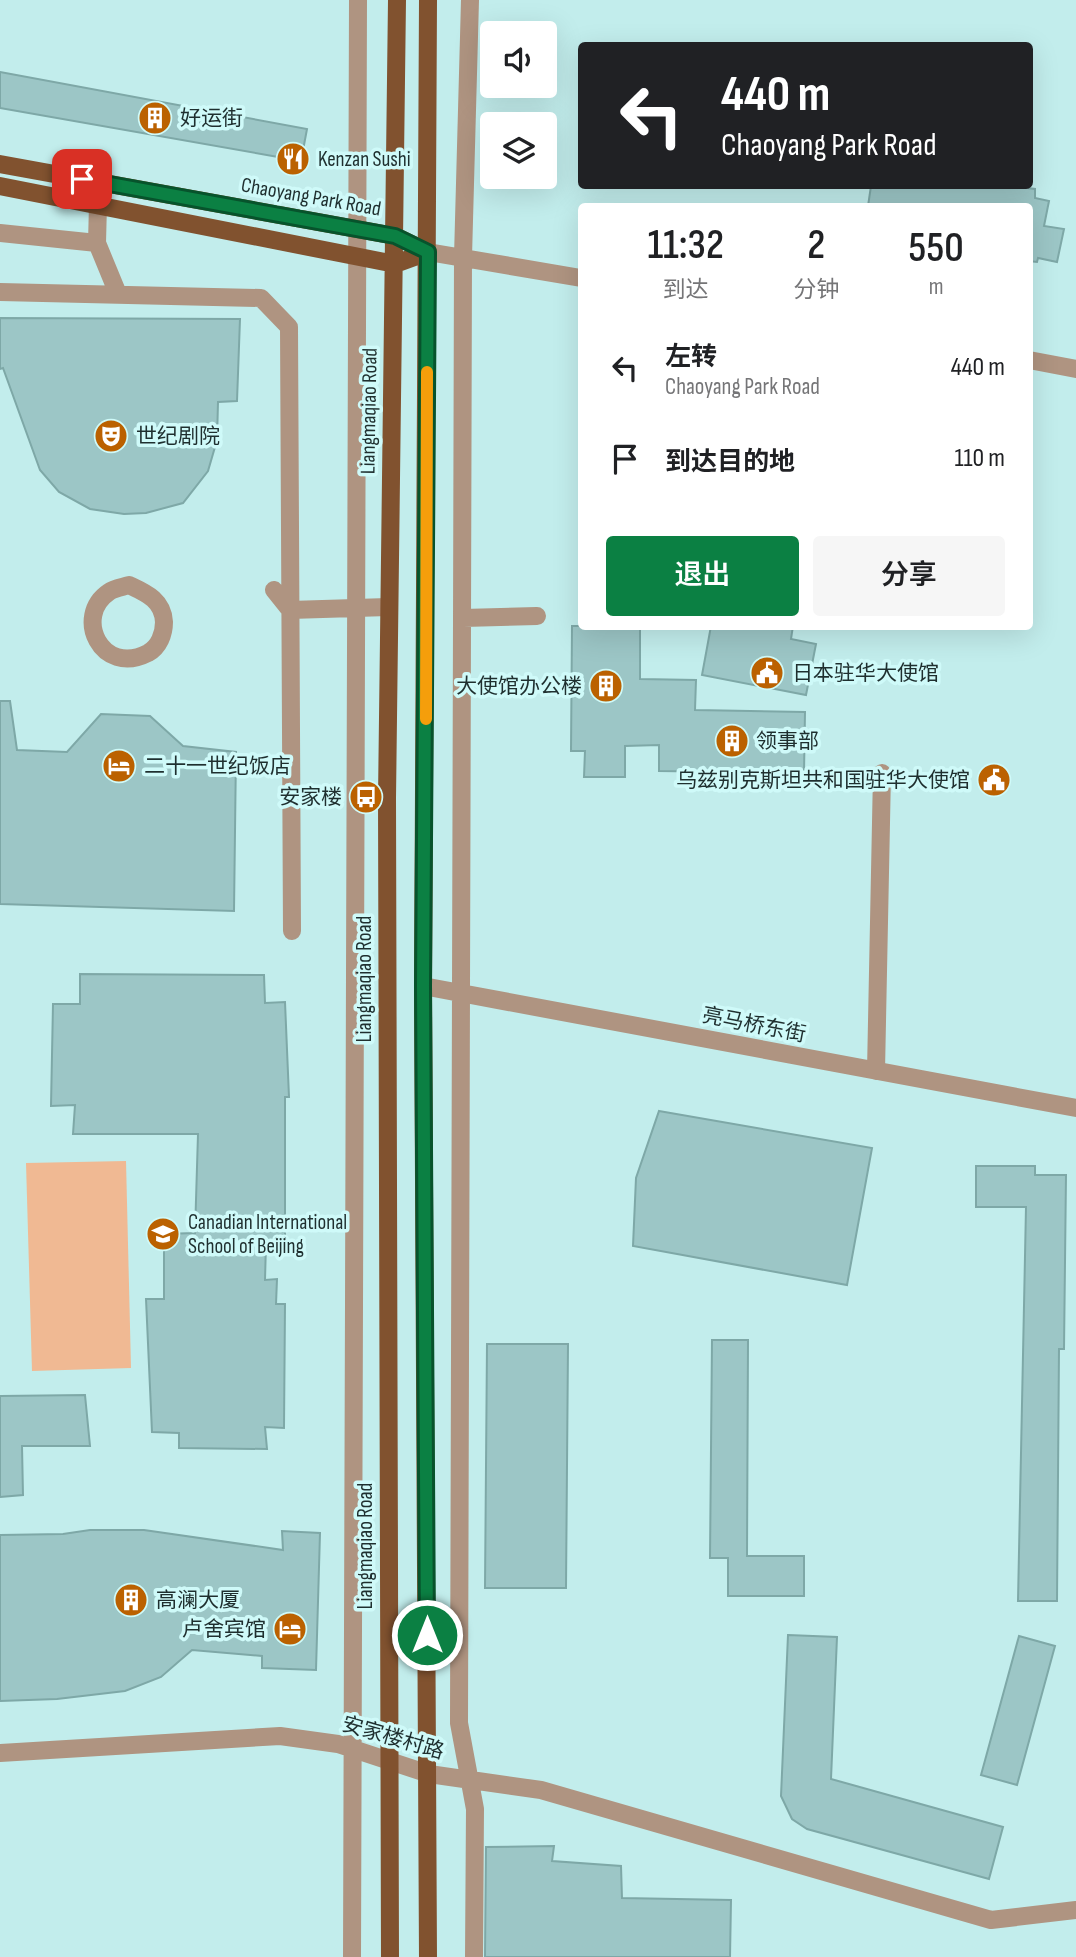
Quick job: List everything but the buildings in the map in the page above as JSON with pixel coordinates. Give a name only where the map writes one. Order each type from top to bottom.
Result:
[{"type":"main road","name":"Liangmaqiao Road","points":[[390,1957],[388,607],[397,0]]},
{"type":"main road","points":[[428,0],[423,986],[428,1957]]},
{"type":"main road","name":"Chaoyang Park Road","points":[[0,164],[395,236],[428,252]]},
{"type":"main road","points":[[0,186],[395,264],[428,252]]},
{"type":"street","points":[[352,1957],[358,0]]},
{"type":"street","points":[[470,0],[463,257],[459,1723],[475,1809],[474,1957]]},
{"type":"street","points":[[98,204],[97,243],[118,294]]},
{"type":"street","points":[[0,233],[97,243]]},
{"type":"street","points":[[428,252],[578,277]]},
{"type":"street","points":[[0,292],[261,298],[289,327],[292,931]]},
{"type":"street","points":[[1033,361],[1076,369]]},
{"type":"street","points":[[129,585],[157,601],[164,617],[164,635],[151,652],[129,661],[112,657],[99,646],[92,626],[98,603],[109,592],[129,585]]},
{"type":"street","points":[[274,590],[290,610]]},
{"type":"street","points":[[290,610],[388,607]]},
{"type":"street","points":[[463,618],[537,616]]},
{"type":"street","points":[[876,1071],[882,773]]},
{"type":"street","name":"亮马桥东街","points":[[423,986],[1076,1108]]},
{"type":"street","name":"安家楼村路","points":[[0,1753],[280,1736],[352,1748],[390,1764],[429,1774],[541,1790],[991,1920],[1076,1910]]},
{"type":"shaded area","points":[[126,1161],[131,1368],[32,1371],[26,1163]]},
{"type":"slow traffic","points":[[426,719],[427,372]]},
{"type":"place","name":"好运街","points":[[155,118]]},
{"type":"place","name":"Kenzan Sushi","points":[[293,159]]},
{"type":"place","name":"世纪剧院","points":[[111,436]]},
{"type":"place","name":"日本驻华大使馆","points":[[767,673]]},
{"type":"place","name":"大使馆办公楼","points":[[606,686]]},
{"type":"place","name":"领事部","points":[[732,741]]},
{"type":"place","name":"二十一世纪饭店","points":[[119,766]]},
{"type":"place","name":"乌兹别克斯坦共和国驻华大使馆","points":[[994,780]]},
{"type":"place","name":"安家楼","points":[[366,797]]},
{"type":"place","name":"Canadian International School of Beijing","points":[[163,1234]]},
{"type":"place","name":"高澜大厦","points":[[131,1600]]},
{"type":"place","name":"卢舍宾馆","points":[[290,1629]]},
{"type":"route","points":[[82,179],[395,236],[428,252],[423,986],[427,1635]]}]
